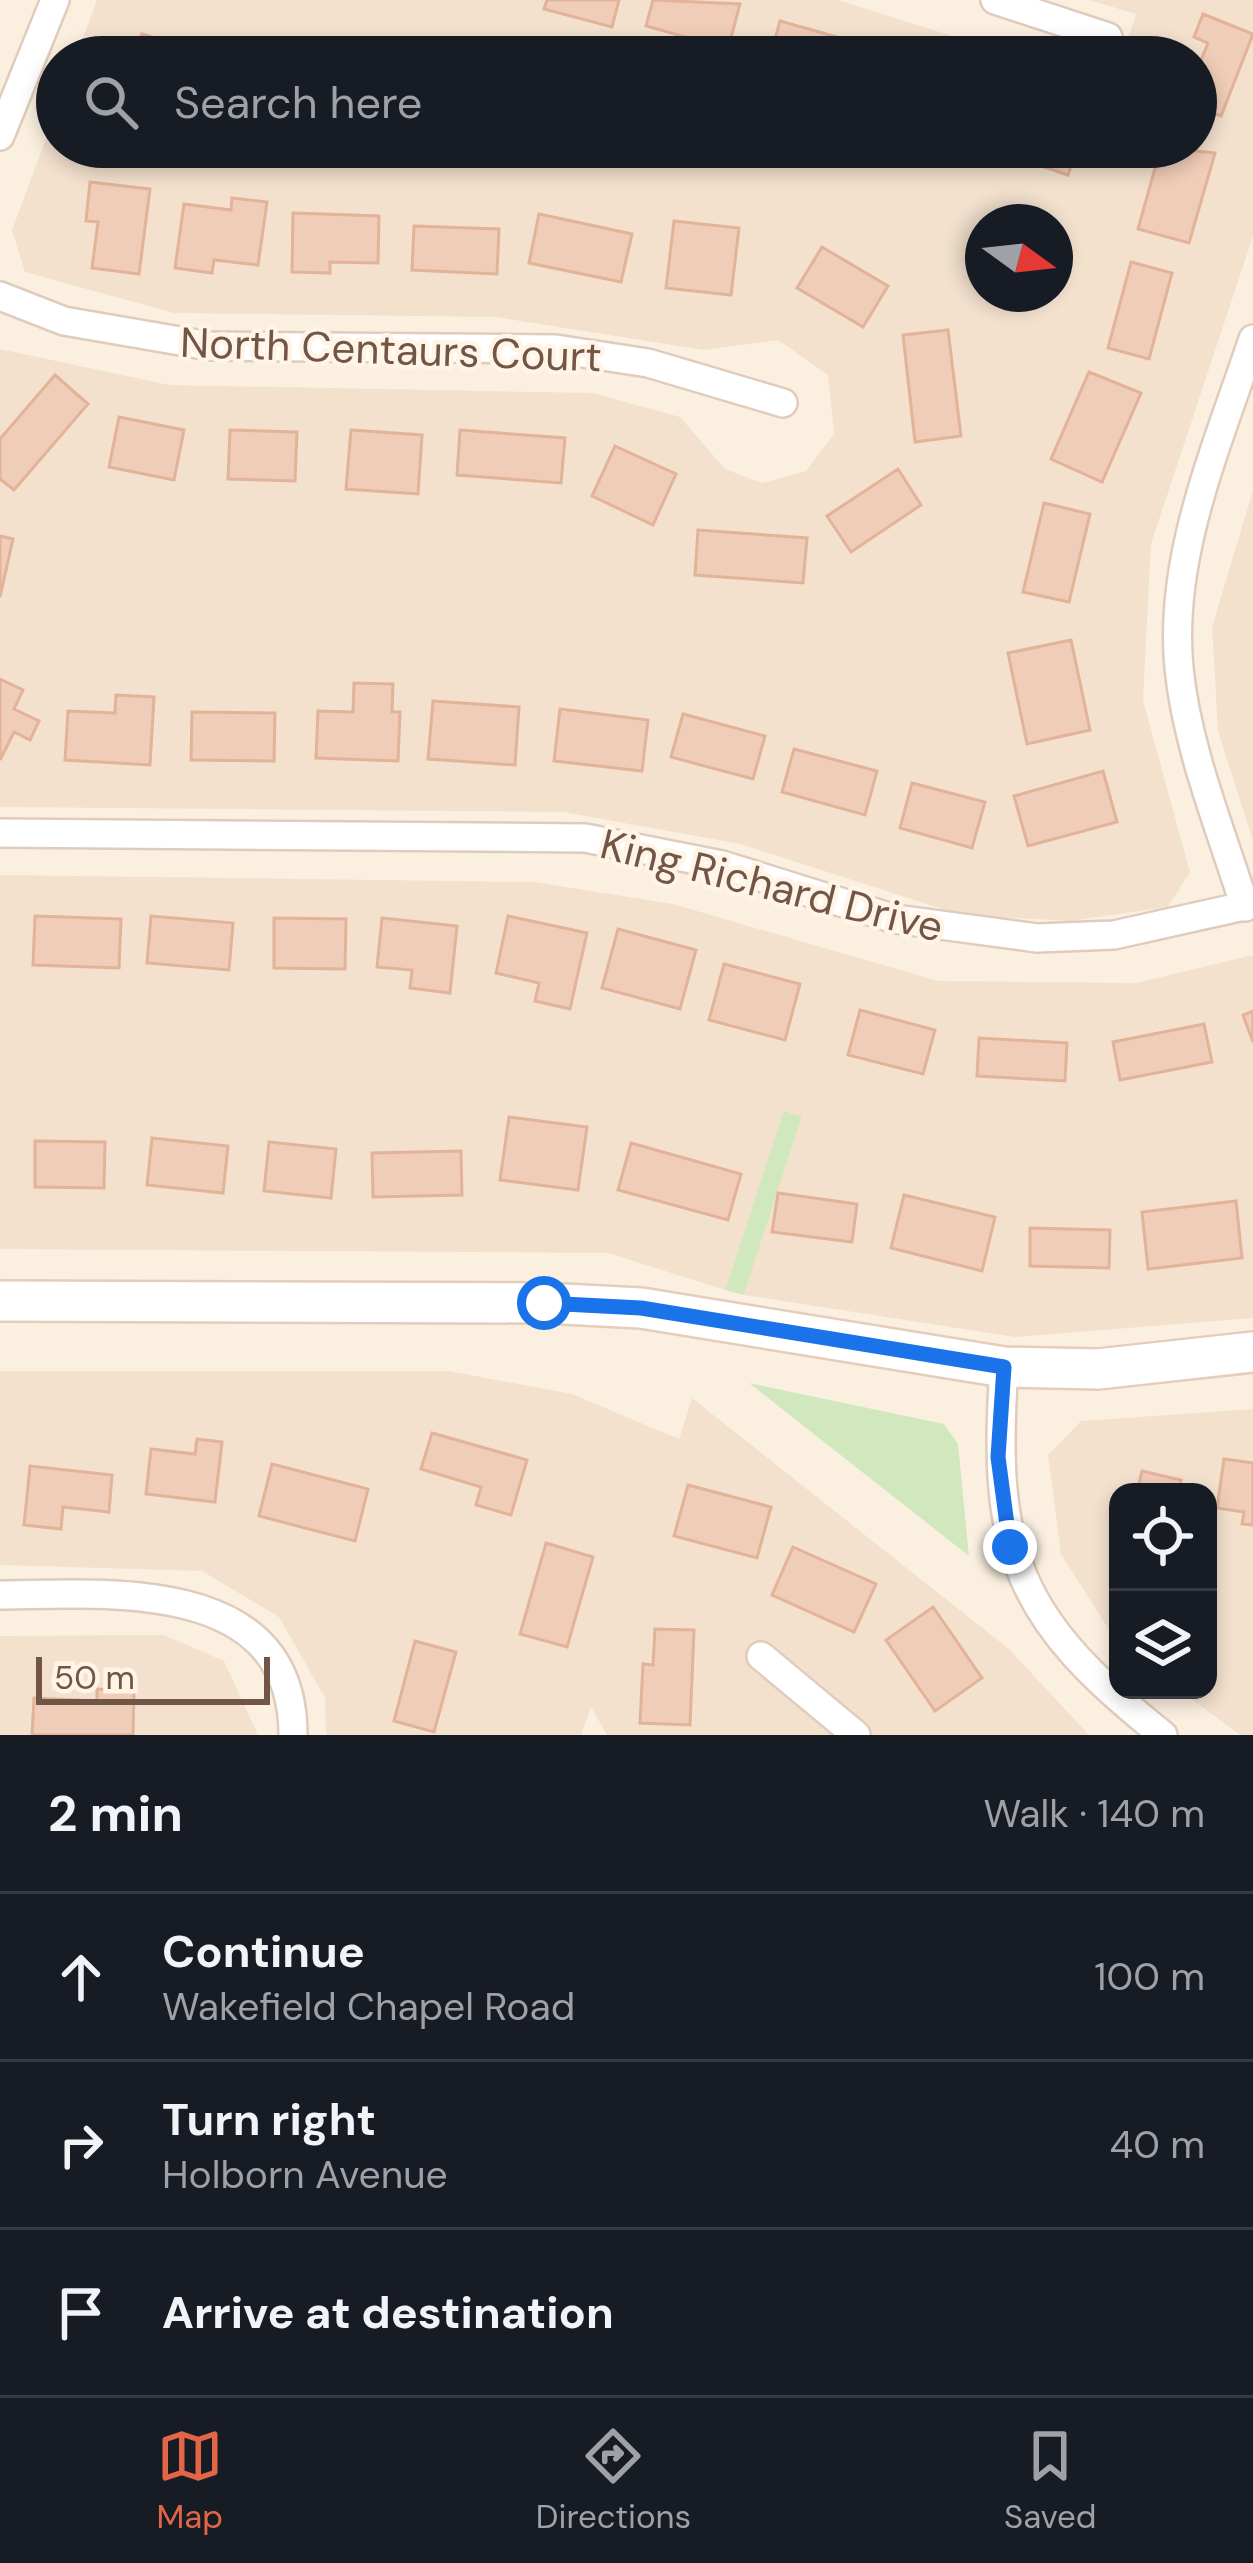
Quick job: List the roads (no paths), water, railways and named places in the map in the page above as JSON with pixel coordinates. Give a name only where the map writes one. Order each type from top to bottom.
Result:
[{"type":"main road","points":[[0,1301],[544,1303],[641,1308],[1004,1367],[1098,1369],[1253,1352]]},
{"type":"street","points":[[40,36],[55,0]]},
{"type":"street","points":[[994,0],[1105,36]]},
{"type":"street","points":[[0,136],[36,47]]},
{"type":"street","name":"North Centaurs Court","points":[[0,296],[64,321],[209,346],[556,349],[648,363],[783,403]]},
{"type":"street","points":[[1249,906],[1188,722],[1179,668],[1178,613],[1186,556],[1253,339]]},
{"type":"street","name":"King Richard Drive","points":[[0,833],[586,838],[722,865],[895,919],[1037,938],[1114,935],[1249,906]]},
{"type":"street","points":[[1004,1367],[1000,1503],[1027,1590],[1088,1673],[1163,1735]]},
{"type":"street","points":[[0,1595],[159,1596],[219,1614],[247,1634],[269,1661],[284,1690],[293,1735]]},
{"type":"street","points":[[760,1656],[856,1735]]}]
